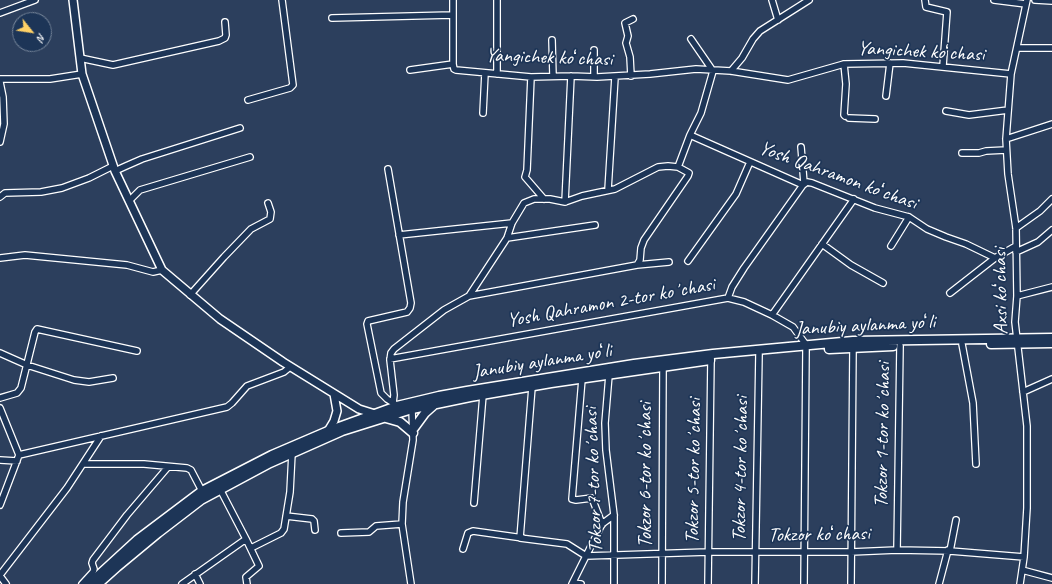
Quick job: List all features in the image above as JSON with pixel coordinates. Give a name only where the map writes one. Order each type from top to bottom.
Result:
[{"type":"highway","name":"Janubiy aylanma yoʻli","points":[[89,584],[137,540],[202,491],[272,455],[328,430],[375,414],[395,404],[634,364],[714,354],[807,348],[962,344],[1052,338]]},
{"type":"highway","name":"Janubiy aylanma yoʻli","points":[[103,582],[117,566],[158,532],[201,500],[220,489],[270,463],[342,431],[412,409],[582,379],[853,341],[1017,341],[1052,343]]},
{"type":"highway","points":[[385,418],[400,422],[413,430],[425,413],[435,404]]},
{"type":"main road","points":[[72,1],[82,74],[114,169],[162,270],[220,319],[290,367],[359,409],[375,414]]},
{"type":"main road","points":[[328,430],[334,421],[337,411],[334,394]]},
{"type":"street","points":[[0,13],[35,0]]},
{"type":"street","points":[[248,100],[290,88],[293,85],[282,0]]},
{"type":"street","points":[[410,70],[453,64],[453,0]]},
{"type":"street","points":[[497,0],[497,74]]},
{"type":"street","points":[[772,0],[778,20]]},
{"type":"street","points":[[731,71],[742,58],[753,39],[760,31],[808,0]]},
{"type":"street","points":[[925,0],[926,7],[947,12],[943,66]]},
{"type":"street","points":[[994,0],[1026,2]]},
{"type":"street","points":[[1035,0],[1052,1]]},
{"type":"street","name":"Axsi koʻchasi","points":[[1020,584],[1024,557],[1027,508],[1027,426],[1015,322],[1017,296],[1016,228],[1008,174],[1006,139],[1011,74],[1026,2]]},
{"type":"street","points":[[332,18],[452,15]]},
{"type":"street","points":[[631,76],[630,57],[626,44],[628,36],[625,23],[626,21],[633,19]]},
{"type":"street","points":[[80,58],[113,65],[219,41],[225,38],[226,35],[225,22]]},
{"type":"street","points":[[678,167],[690,135],[701,113],[713,71],[691,39]]},
{"type":"street","points":[[552,40],[553,76]]},
{"type":"street","points":[[1017,48],[1052,48]]},
{"type":"street","points":[[594,50],[594,77]]},
{"type":"street","points":[[886,96],[890,63]]},
{"type":"street","name":"Yangichek koʻchasi","points":[[453,64],[454,69],[456,70],[531,77],[615,77],[696,69],[731,71],[788,80],[844,64],[890,63],[943,66],[1011,74]]},
{"type":"street","points":[[844,64],[846,84],[844,115],[847,117],[875,120]]},
{"type":"street","points":[[483,113],[485,73]]},
{"type":"street","points":[[0,142],[4,124],[4,97],[0,81],[50,80],[82,74]]},
{"type":"street","points":[[566,202],[571,76]]},
{"type":"street","points":[[531,77],[525,177],[544,199]]},
{"type":"street","points":[[608,190],[615,77]]},
{"type":"street","points":[[946,111],[969,115],[1008,110]]},
{"type":"street","points":[[1006,139],[1052,124]]},
{"type":"street","points":[[0,197],[5,193],[42,192],[62,188],[142,159],[240,128]]},
{"type":"street","name":"Yosh Qahramon koʻchasi","points":[[690,135],[803,184],[807,182],[875,208],[909,217],[927,229],[966,244],[995,258]]},
{"type":"street","points":[[801,147],[803,184]]},
{"type":"street","points":[[962,154],[979,154],[986,151],[1006,150]]},
{"type":"street","points":[[129,201],[140,190],[250,157]]},
{"type":"street","points":[[688,261],[736,194],[750,162]]},
{"type":"street","points":[[469,296],[507,238],[512,223],[524,203],[534,199],[566,202],[582,196],[625,185],[658,168],[668,166],[678,167],[688,172],[688,176],[644,240],[641,248],[640,260],[637,265]]},
{"type":"street","points":[[388,169],[411,303],[407,312],[368,321],[366,324],[381,392],[387,399],[395,404]]},
{"type":"street","name":"Yosh Qahramon 2-tor koʼchasi","points":[[390,359],[728,298],[732,287],[744,268],[803,184]]},
{"type":"street","points":[[772,315],[854,199]]},
{"type":"street","points":[[1016,228],[1040,211],[1052,199]]},
{"type":"street","points":[[190,295],[224,257],[252,229],[270,219],[271,212],[268,202]]},
{"type":"street","points":[[891,246],[909,217]]},
{"type":"street","points":[[399,235],[512,223]]},
{"type":"street","points":[[507,238],[595,225]]},
{"type":"street","points":[[950,293],[995,258],[1038,242],[1052,230]]},
{"type":"street","points":[[822,244],[851,265],[883,283]]},
{"type":"street","points":[[0,258],[25,255],[127,265],[153,272],[162,270]]},
{"type":"street","points":[[395,404],[390,359],[391,353],[394,349],[444,310],[469,296],[637,265],[668,262]]},
{"type":"street","points":[[1017,296],[1052,287]]},
{"type":"street","points":[[728,298],[744,302],[772,315],[792,327],[807,348],[804,584]]},
{"type":"street","points":[[0,398],[19,391],[37,329],[137,351]]},
{"type":"street","points":[[962,344],[973,403],[976,464]]},
{"type":"street","name":"Tokzor 1-tor koʼchasi","points":[[897,550],[900,346]]},
{"type":"street","points":[[851,584],[853,348]]},
{"type":"street","points":[[0,353],[27,365],[74,380],[89,382],[113,378]]},
{"type":"street","name":"Tokzor 4-tor koʼchasi","points":[[755,584],[759,354]]},
{"type":"street","name":"Tokzor 5-tor koʼchasi","points":[[708,584],[712,360]]},
{"type":"street","points":[[0,460],[18,458],[101,436],[227,407],[247,386],[284,372],[290,367]]},
{"type":"street","name":"Tokzor 6-tor koʼchasi","points":[[662,584],[663,367]]},
{"type":"street","name":"Tokzor 7-tor koʼchasi","points":[[609,375],[605,423],[606,450],[614,515],[614,584]]},
{"type":"street","points":[[582,379],[571,496],[573,500],[592,498],[602,524]]},
{"type":"street","points":[[1023,392],[1052,379]]},
{"type":"street","points":[[520,538],[532,387]]},
{"type":"street","points":[[474,503],[483,396]]},
{"type":"street","points":[[0,408],[18,458],[0,505]]},
{"type":"street","points":[[411,584],[402,524],[403,502],[413,430],[412,409]]},
{"type":"street","points":[[6,584],[0,576],[67,488],[101,436]]},
{"type":"street","points":[[251,548],[283,531],[290,492],[292,453]]},
{"type":"street","points":[[83,464],[144,464],[189,469],[202,491]]},
{"type":"street","points":[[82,584],[93,572],[93,560],[127,515],[168,467]]},
{"type":"street","points":[[220,489],[251,548],[258,566],[246,577],[247,584]]},
{"type":"street","points":[[580,584],[573,583],[602,524],[614,515]]},
{"type":"street","points":[[286,516],[312,519],[314,521],[315,530]]},
{"type":"street","points":[[938,584],[949,551],[956,520]]},
{"type":"street","points":[[341,533],[369,532],[376,526],[402,524]]},
{"type":"street","points":[[464,549],[468,533],[473,531],[567,544],[586,556]]},
{"type":"street","points":[[182,584],[246,539]]},
{"type":"street","name":"Tokzor koʻchasi","points":[[586,556],[708,552],[851,552],[897,550],[949,551],[1024,557]]},
{"type":"street","points":[[1022,570],[1052,578]]},
{"type":"street","points":[[195,574],[200,584]]}]
